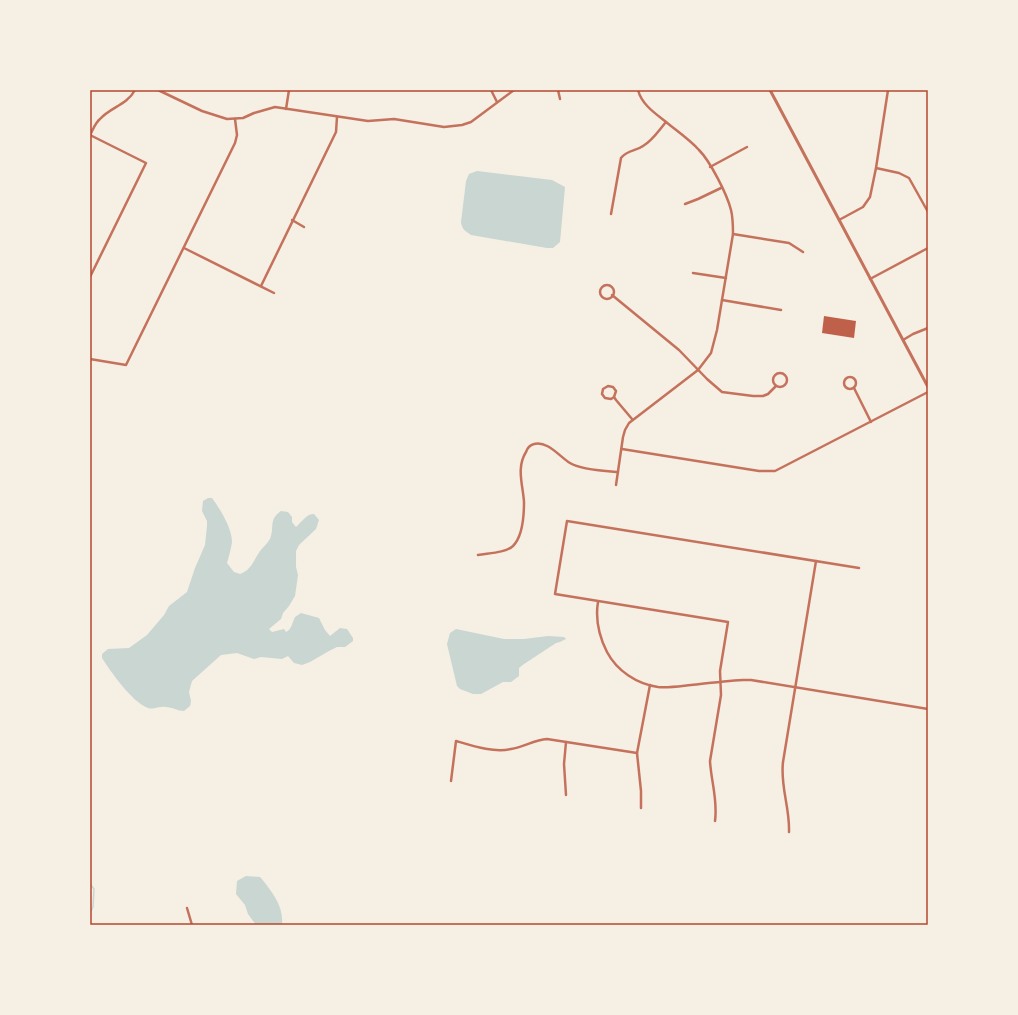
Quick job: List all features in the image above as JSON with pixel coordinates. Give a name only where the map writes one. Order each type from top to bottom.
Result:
[{"type":"street","points":[[90,277],[146,163],[90,136],[101,117],[129,100],[135,90]]},
{"type":"street","points":[[158,90],[216,116],[227,119],[243,118],[275,107],[368,121],[394,119],[444,127],[462,125],[470,122],[514,90]]},
{"type":"street","points":[[286,109],[289,90]]},
{"type":"street","points":[[491,90],[497,102]]},
{"type":"street","points":[[558,90],[560,99]]},
{"type":"street","points":[[616,485],[625,430],[632,419],[698,370],[711,353],[715,343],[733,234],[731,209],[710,167],[699,150],[644,103],[638,90]]},
{"type":"street","points":[[770,90],[928,387]]},
{"type":"street","points":[[839,220],[858,211],[870,197],[888,90]]},
{"type":"street","points":[[260,286],[336,132],[338,117]]},
{"type":"street","points":[[90,359],[126,365],[235,143],[237,135],[235,119]]},
{"type":"street","points":[[611,214],[620,158],[627,152],[641,147],[650,141],[666,122]]},
{"type":"street","points":[[710,167],[747,147]]},
{"type":"street","points":[[876,168],[899,173],[908,178],[928,212]]},
{"type":"street","points":[[685,204],[698,200],[721,188]]},
{"type":"street","points":[[292,220],[304,227]]},
{"type":"street","points":[[733,234],[789,243],[803,252]]},
{"type":"street","points":[[184,248],[274,293]]},
{"type":"street","points":[[870,279],[928,248]]},
{"type":"street","points":[[693,273],[726,278]]},
{"type":"street","points":[[606,285],[610,286],[613,290],[612,295],[609,298],[603,297],[600,293],[601,288],[606,285]]},
{"type":"street","points":[[612,295],[679,350],[715,386],[725,392],[763,396],[768,394],[776,386]]},
{"type":"street","points":[[722,300],[781,310]]},
{"type":"street","points":[[903,340],[912,334],[928,328]]},
{"type":"street","points":[[780,373],[785,375],[787,380],[786,384],[782,387],[776,386],[773,382],[774,376],[780,373]]},
{"type":"street","points":[[854,388],[848,389],[845,386],[844,381],[847,377],[851,376],[856,380],[856,385],[854,388],[870,422]]},
{"type":"street","points":[[605,387],[613,387],[616,393],[614,397],[609,399],[604,397],[602,391],[605,387]]},
{"type":"street","points":[[622,449],[771,472],[780,469],[928,392]]},
{"type":"street","points":[[614,397],[632,419]]},
{"type":"street","points":[[478,555],[506,550],[518,540],[524,513],[524,501],[520,477],[522,458],[531,445],[538,443],[547,446],[574,466],[618,472]]},
{"type":"street","points":[[715,821],[717,806],[710,761],[721,695],[720,671],[728,622],[555,594],[567,521],[859,568]]},
{"type":"street","points":[[789,832],[789,817],[782,770],[816,561]]},
{"type":"street","points":[[598,602],[597,611],[599,632],[611,659],[620,670],[636,680],[650,685],[665,687],[751,680],[928,709]]},
{"type":"street","points":[[641,808],[641,791],[637,753],[650,685]]},
{"type":"street","points":[[451,781],[456,741],[486,748],[503,750],[517,748],[547,739],[637,753]]},
{"type":"street","points":[[566,742],[564,764],[566,795]]},
{"type":"street","points":[[187,908],[192,925]]},
{"type":"shaded area","points":[[477,171],[552,180],[565,187],[560,242],[553,248],[547,248],[471,235],[465,231],[461,222],[466,181],[469,174]]},
{"type":"shaded area","points":[[208,498],[212,498],[228,525],[232,542],[227,563],[234,572],[240,574],[250,567],[270,539],[274,517],[277,514],[281,511],[288,512],[296,527],[306,517],[314,514],[319,520],[316,529],[299,545],[296,551],[296,567],[298,575],[295,596],[283,613],[281,619],[269,629],[272,632],[284,629],[286,632],[288,631],[291,628],[295,617],[301,613],[319,618],[330,636],[340,628],[347,629],[353,638],[353,641],[345,647],[337,647],[302,665],[294,663],[288,656],[282,659],[261,657],[254,659],[237,653],[221,655],[192,681],[189,692],[191,701],[190,706],[184,711],[168,707],[148,708],[135,700],[122,686],[102,658],[102,654],[108,649],[129,648],[147,635],[164,615],[169,606],[187,592],[205,545],[207,521],[202,511],[203,501]]},
{"type":"shaded area","points":[[456,629],[504,639],[524,639],[548,636],[564,637],[566,639],[556,643],[524,664],[519,668],[519,676],[511,682],[503,682],[481,694],[473,694],[460,689],[457,686],[447,644],[450,633]]},
{"type":"shaded area","points":[[246,876],[260,877],[269,889],[279,905],[282,925],[256,925],[248,914],[245,905],[236,894],[237,881]]},
{"type":"building","points":[[824,316],[856,321],[854,338],[822,333]]},
{"type":"waterway","points":[[90,884],[94,889],[93,907],[90,913]]}]
